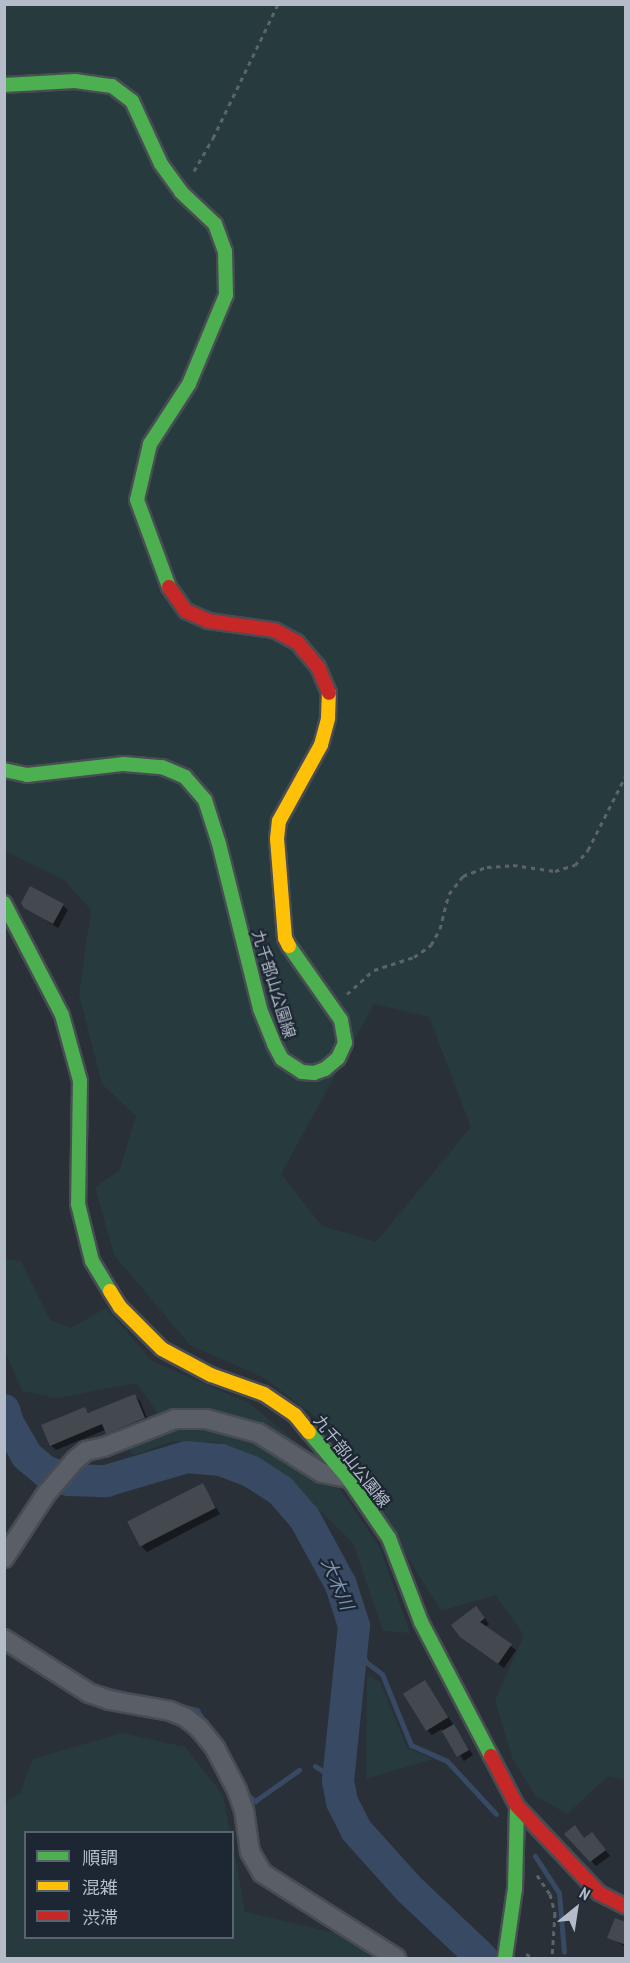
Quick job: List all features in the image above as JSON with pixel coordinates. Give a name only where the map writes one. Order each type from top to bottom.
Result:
[{"type":"main road","name":"九千部山公園線","points":[[4,85],[75,81],[112,86],[132,101],[161,164],[182,192],[215,224],[225,250],[226,295],[189,384],[150,444],[137,500],[171,593],[186,611],[208,621],[274,630],[297,642],[318,667],[329,694],[328,718],[321,745],[279,821],[277,839],[285,938],[291,951],[332,1007],[345,1031],[345,1043],[338,1058],[326,1070],[314,1073],[302,1072],[282,1059],[260,1008],[219,844],[205,800],[185,777],[162,767],[124,765],[27,774],[4,770]]},
{"type":"main road","name":"九千部山公園線","points":[[4,903],[62,1015],[80,1081],[78,1204],[92,1261],[120,1307],[162,1349],[211,1376],[272,1400],[295,1415],[348,1478],[389,1538],[421,1622],[517,1806],[599,1893],[626,1907]]},
{"type":"main road","points":[[505,1959],[516,1889],[517,1806]]},
{"type":"street","points":[[4,1558],[46,1494],[75,1460],[86,1451],[104,1448],[175,1419],[206,1419],[258,1433],[322,1473],[348,1478]]},
{"type":"street","points":[[4,1639],[89,1693],[109,1700],[170,1711],[192,1723],[214,1748],[237,1790],[244,1810],[250,1852],[261,1873],[396,1959]]},
{"type":"path","points":[[182,192],[213,138],[279,4]]},
{"type":"path","points":[[332,1007],[374,970],[414,957],[431,945],[440,929],[450,894],[463,876],[487,867],[513,865],[555,871],[575,865],[588,850],[626,775]]},
{"type":"path","points":[[516,1862],[531,1868],[550,1894],[555,1913],[554,1959],[561,1959]]},
{"type":"green space","points":[[4,5],[625,5],[626,1780],[608,1776],[567,1814],[536,1796],[513,1760],[495,1701],[524,1635],[495,1595],[441,1611],[325,1424],[264,1378],[190,1345],[114,1255],[95,1187],[119,1171],[136,1116],[102,1084],[79,994],[91,910],[64,880],[5,851]],"holes":[[[374,1004],[429,1017],[471,1127],[376,1242],[322,1226],[281,1174]]]},
{"type":"green space","points":[[4,1259],[21,1261],[50,1320],[71,1328],[106,1308],[152,1361],[249,1403],[324,1465],[380,1548],[410,1633],[383,1631],[353,1543],[282,1473],[218,1442],[172,1441],[134,1455],[129,1452],[158,1414],[137,1383],[57,1398],[22,1391],[5,1351]]},
{"type":"green space","points":[[367,1675],[380,1682],[407,1748],[433,1759],[366,1779]]},
{"type":"green space","points":[[122,1733],[185,1747],[223,1795],[230,1831],[24,1831],[24,1939],[234,1939],[234,1850],[245,1912],[335,1933],[373,1958],[5,1958],[5,1803],[20,1793],[33,1759]]},
{"type":"building","points":[[30,886],[64,904],[53,924],[24,908],[21,903]]},
{"type":"building","points":[[135,1394],[145,1418],[106,1434],[102,1424],[50,1446],[41,1425],[85,1407],[88,1413]]},
{"type":"building","points":[[203,1483],[216,1508],[140,1547],[127,1522]]},
{"type":"building","points":[[476,1606],[485,1618],[480,1622],[512,1644],[498,1664],[460,1637],[451,1625]]},
{"type":"building","points":[[425,1680],[448,1717],[426,1731],[403,1694]]},
{"type":"building","points":[[454,1724],[469,1750],[457,1757],[442,1731]]},
{"type":"building","points":[[575,1825],[584,1838],[592,1832],[606,1850],[590,1862],[564,1834]]},
{"type":"building","points":[[615,1918],[626,1922],[626,1945],[607,1938]]},
{"type":"waterway","name":"大木川","points":[[4,1410],[8,1423],[27,1456],[45,1471],[69,1480],[106,1481],[187,1457],[221,1460],[252,1472],[281,1491],[304,1517],[341,1585],[354,1626],[338,1781],[342,1802],[356,1830],[408,1888],[482,1958]]},
{"type":"waterway","points":[[354,1626],[366,1662],[382,1674],[411,1745],[447,1761],[496,1814]]},
{"type":"waterway","points":[[98,1687],[139,1697]]},
{"type":"waterway","points":[[177,1705],[197,1710],[205,1723]]},
{"type":"waterway","points":[[315,1766],[338,1781]]},
{"type":"waterway","points":[[243,1791],[255,1801],[299,1770]]},
{"type":"waterway","points":[[535,1856],[559,1893],[564,1952]]},
{"type":"traffic: fast","points":[[4,85],[75,81],[112,86],[132,101],[161,164],[181,192],[215,224],[225,251],[226,295],[189,384],[150,444],[137,500],[169,587]]},
{"type":"traffic: fast","points":[[4,770],[27,775],[124,764],[162,767],[185,777],[205,800],[219,844],[260,1009],[274,1044],[282,1059],[302,1072],[314,1073],[325,1069],[338,1058],[345,1043],[341,1020],[289,946]]},
{"type":"traffic: fast","points":[[4,903],[62,1015],[80,1081],[78,1204],[92,1261],[110,1291]]},
{"type":"traffic: fast","points":[[309,1432],[348,1478],[389,1538],[421,1622],[491,1756]]},
{"type":"traffic: fast","points":[[505,1958],[515,1889],[517,1806]]},
{"type":"traffic: slow","points":[[289,946],[285,938],[277,839],[279,821],[321,745],[328,718],[329,693]]},
{"type":"traffic: slow","points":[[110,1291],[120,1307],[162,1349],[211,1375],[264,1394],[295,1415],[309,1432]]},
{"type":"traffic: jam","points":[[169,587],[186,611],[208,621],[274,630],[297,642],[318,667],[329,693]]},
{"type":"traffic: jam","points":[[491,1756],[517,1806],[599,1893],[626,1907]]}]
